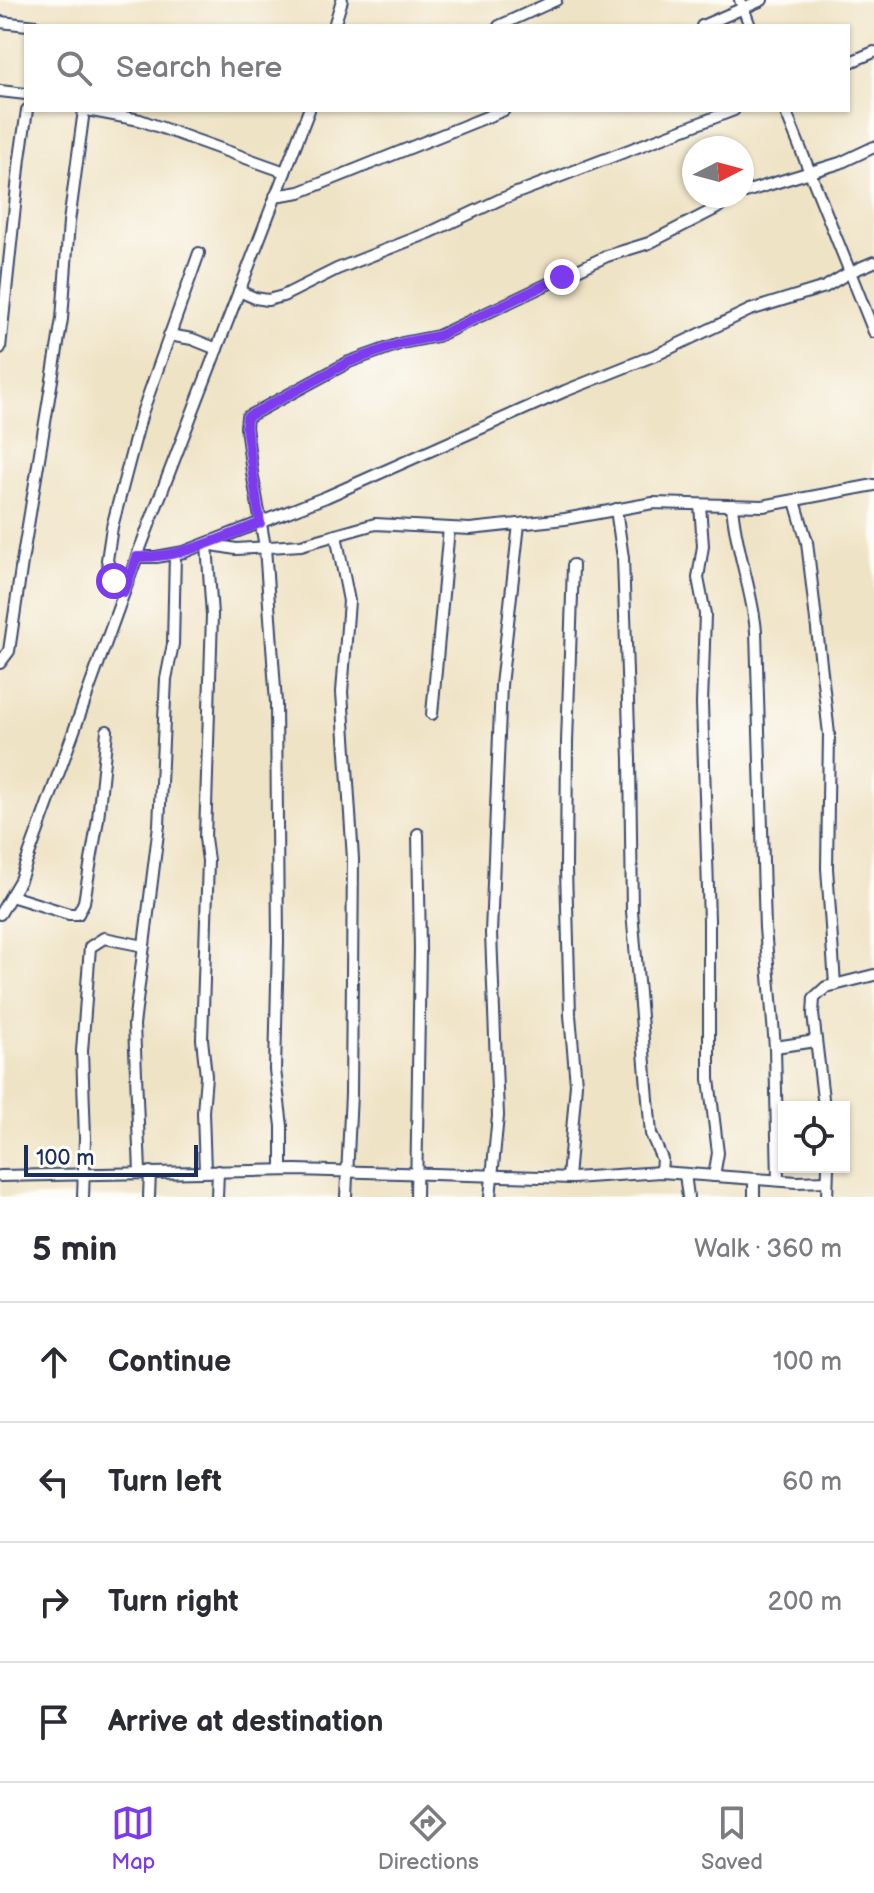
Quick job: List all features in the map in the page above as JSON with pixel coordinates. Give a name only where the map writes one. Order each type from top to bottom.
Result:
[{"type":"street","points":[[335,24],[342,0]]},
{"type":"street","points":[[503,24],[556,0]]},
{"type":"street","points":[[706,24],[741,4],[762,0]]},
{"type":"street","points":[[741,4],[749,24]]},
{"type":"street","points":[[0,22],[24,25]]},
{"type":"street","points":[[850,62],[874,52]]},
{"type":"street","points":[[0,91],[24,94]]},
{"type":"street","points":[[0,348],[27,112]]},
{"type":"street","points":[[0,663],[9,651],[62,319],[69,222],[86,112]]},
{"type":"street","points":[[96,112],[152,123],[285,172]]},
{"type":"street","points":[[0,914],[20,880],[137,557],[308,112]]},
{"type":"street","points":[[275,196],[300,192],[499,112]]},
{"type":"street","points":[[239,291],[268,300],[283,296],[337,269],[431,232],[501,199],[729,112]]},
{"type":"street","points":[[786,112],[874,332]]},
{"type":"street","points":[[754,189],[840,163],[874,147]]},
{"type":"street","points":[[282,1170],[282,1126],[275,1070],[278,941],[276,703],[265,547],[247,417],[349,362],[402,343],[438,336],[607,256],[649,243],[717,208]]},
{"type":"street","points":[[124,592],[114,581],[107,560],[112,527],[142,413],[199,253]]},
{"type":"street","points":[[137,557],[175,554],[207,544],[326,497],[565,391],[658,354],[750,310],[825,287],[874,262]]},
{"type":"street","points":[[169,335],[192,339],[217,349]]},
{"type":"street","points":[[207,544],[236,549],[301,545],[375,524],[470,529],[565,519],[653,503],[763,506],[874,485]]},
{"type":"street","points":[[795,501],[807,542],[829,734],[827,868],[835,985]]},
{"type":"street","points":[[700,505],[703,546],[698,578],[705,614],[702,704],[709,920],[709,1079],[718,1153],[714,1176]]},
{"type":"street","points":[[732,505],[733,532],[756,631],[765,928],[775,1047],[778,1180]]},
{"type":"street","points":[[616,509],[623,558],[632,911],[651,1134],[662,1159],[661,1172]]},
{"type":"street","points":[[490,1197],[498,1116],[491,933],[501,685],[519,524]]},
{"type":"street","points":[[432,714],[449,528]]},
{"type":"street","points":[[336,535],[349,601],[342,692],[353,859],[352,1078],[346,1197]]},
{"type":"street","points":[[205,1171],[203,1112],[206,1076],[202,1039],[207,940],[208,861],[205,838],[212,615],[207,544]]},
{"type":"street","points":[[149,1197],[134,1025],[159,825],[166,679],[173,644],[175,554]]},
{"type":"street","points":[[568,1178],[576,1084],[570,1015],[566,869],[573,565]]},
{"type":"street","points":[[11,896],[78,914],[84,902],[98,819],[107,731]]},
{"type":"street","points":[[416,1197],[420,949],[418,834]]},
{"type":"street","points":[[83,1197],[85,1138],[82,1051],[90,947],[104,938],[144,946]]},
{"type":"street","points":[[823,1101],[814,998],[826,987],[874,975]]},
{"type":"street","points":[[775,1047],[816,1041]]},
{"type":"street","points":[[0,1176],[282,1170],[568,1178],[661,1172],[827,1181]]},
{"type":"street","points":[[217,1197],[218,1171]]},
{"type":"street","points":[[827,1197],[828,1173]]},
{"type":"street","points":[[685,1174],[688,1197]]},
{"type":"street","points":[[754,1179],[754,1197]]},
{"type":"route","points":[[114,581],[124,592],[137,557],[184,552],[260,523],[247,417],[349,362],[402,343],[438,336],[562,277]]}]
